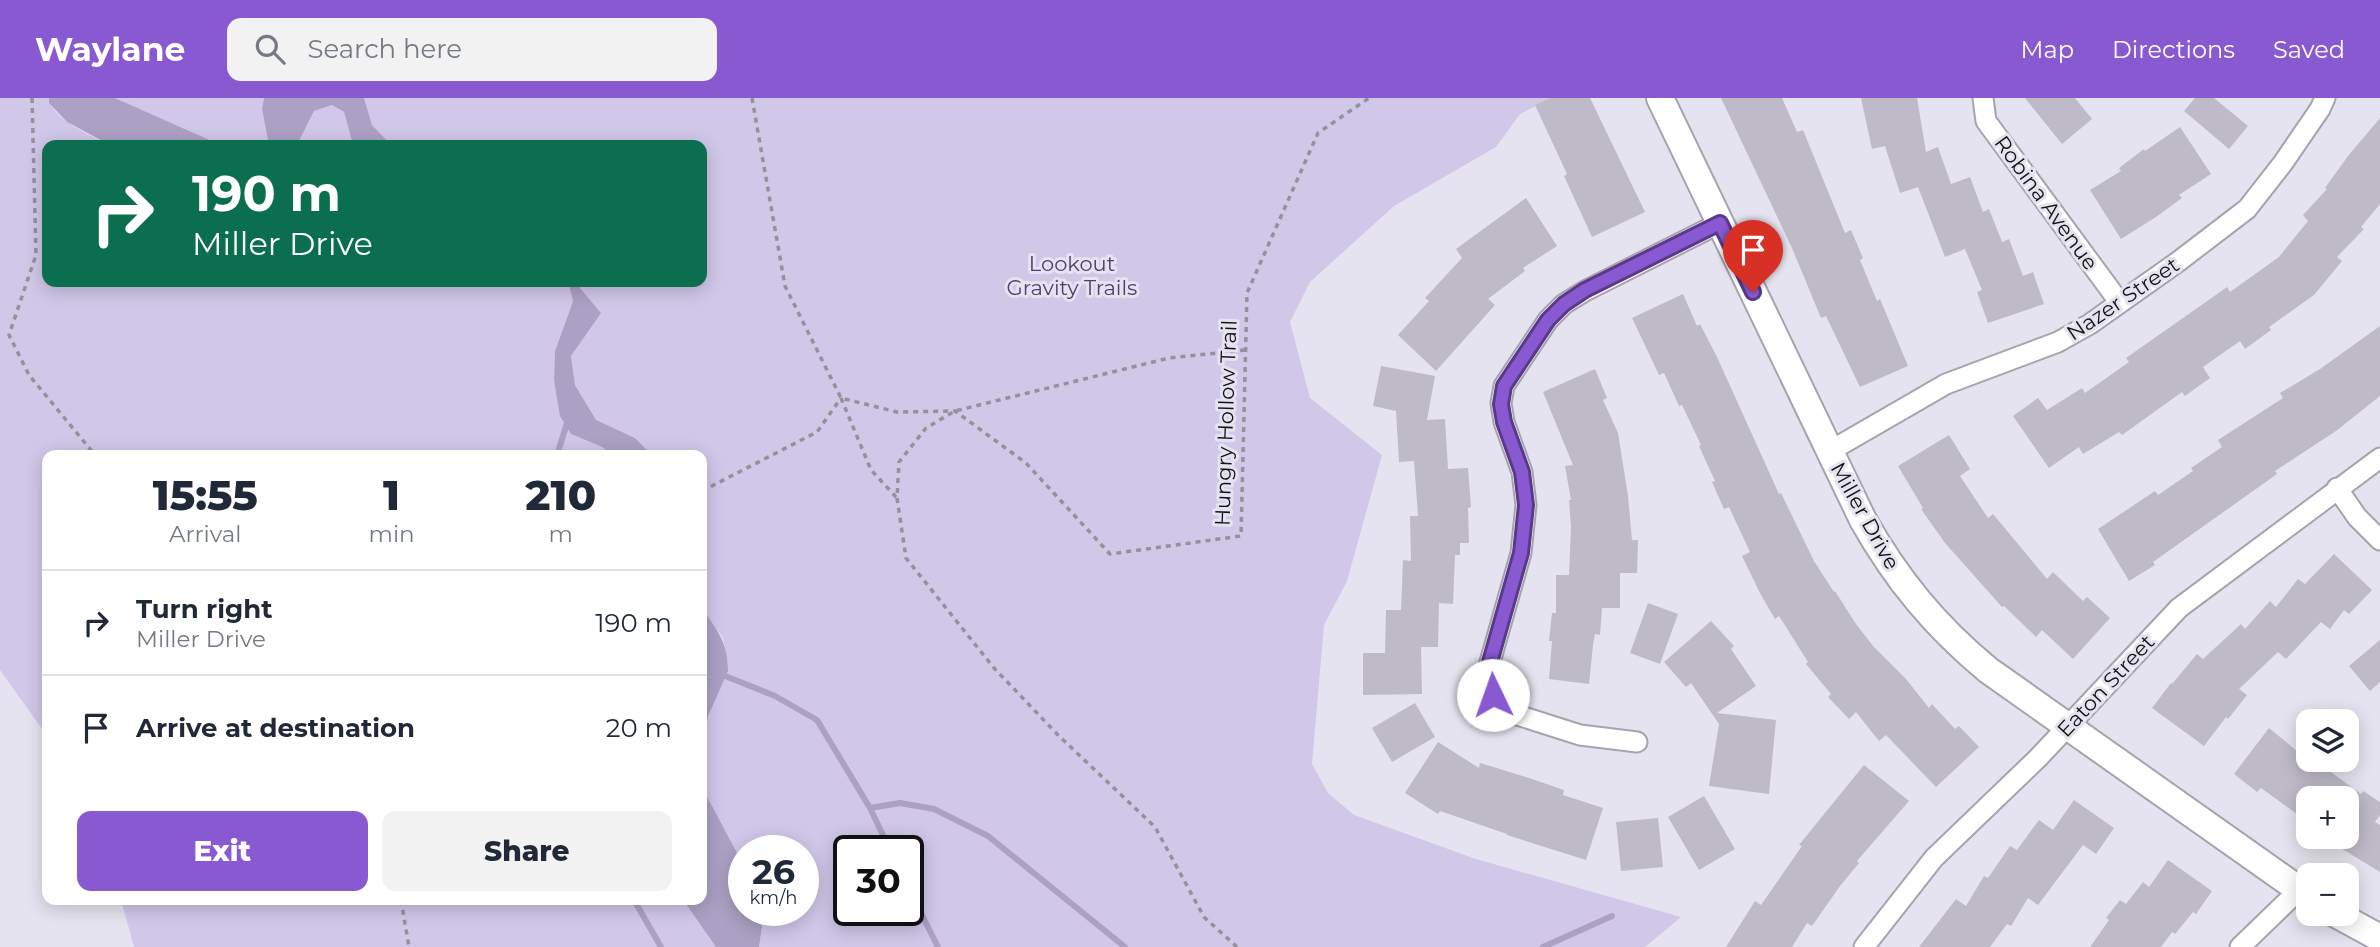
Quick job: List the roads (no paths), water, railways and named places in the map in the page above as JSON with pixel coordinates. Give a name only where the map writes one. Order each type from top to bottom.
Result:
[{"type":"street","name":"Miller Drive","points":[[1660,98],[1863,520],[1884,556],[1921,606],[1965,651],[2067,728],[2296,887]]},
{"type":"street","name":"Robina Avenue","points":[[1983,98],[1986,121],[2119,303]]},
{"type":"street","name":"Nazer Street","points":[[1830,452],[1946,384],[2058,342],[2090,324],[2223,230],[2247,209],[2283,163],[2325,98]]},
{"type":"street","points":[[1637,742],[1580,735],[1508,712],[1499,705],[1493,695],[1488,669],[1521,553],[1526,505],[1522,472],[1504,422],[1501,404],[1504,386],[1514,369],[1548,320],[1564,304],[1585,290],[1720,223]]},
{"type":"street","name":"Eaton Street","points":[[1864,947],[1934,858],[2067,728],[2179,608],[2380,458]]},
{"type":"street","points":[[2337,488],[2357,517],[2380,540]]},
{"type":"street","points":[[2240,947],[2296,900]]},
{"type":"street","points":[[2358,926],[2380,938]]},
{"type":"waterway","points":[[559,450],[568,420]]},
{"type":"waterway","points":[[720,674],[775,696],[817,720],[870,808],[883,835]]},
{"type":"waterway","points":[[870,808],[900,803],[934,809],[988,836],[1125,947]]},
{"type":"waterway","points":[[637,905],[661,947]]},
{"type":"waterway","points":[[1543,947],[1612,916]]},
{"type":"waterway","points":[[924,919],[938,947]]},
{"type":"park label","name":"Lookout Gravity Trails","points":[[1072,276]]}]
